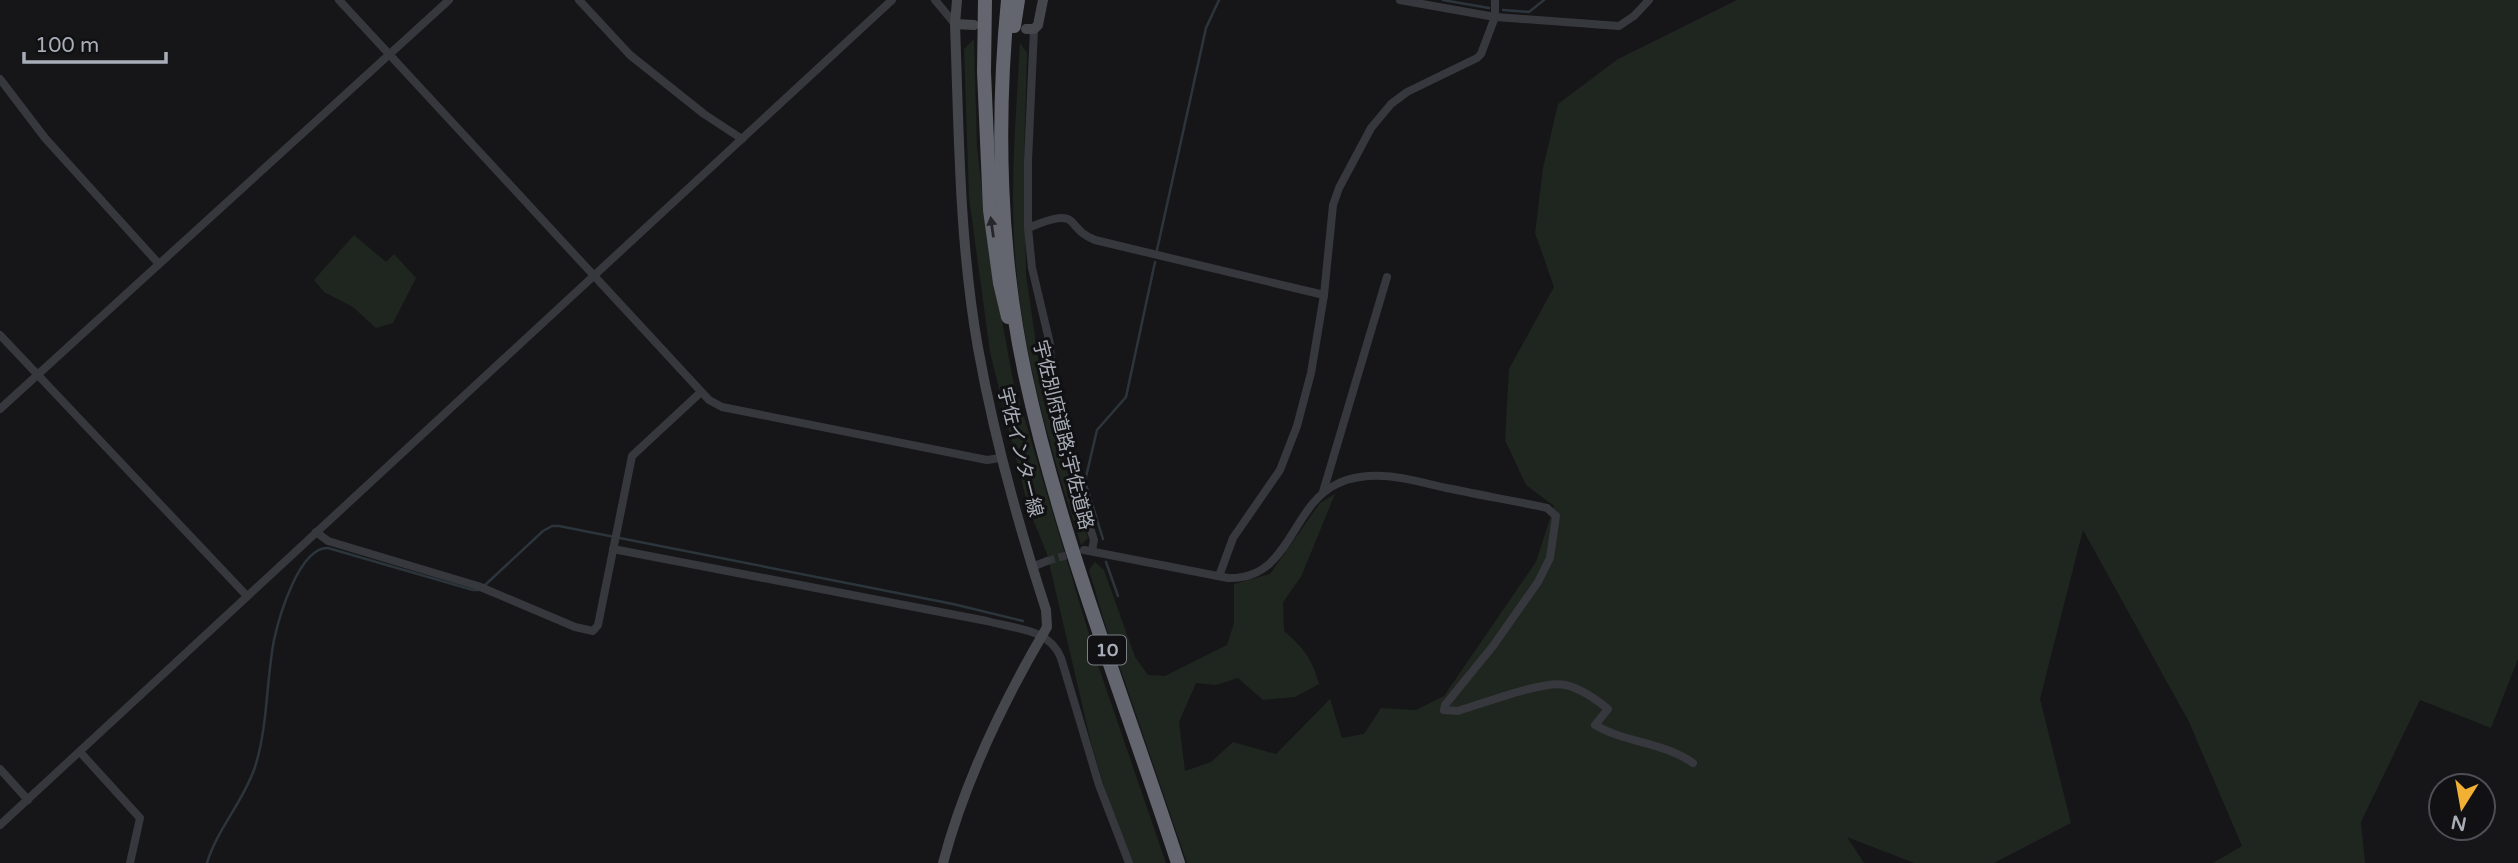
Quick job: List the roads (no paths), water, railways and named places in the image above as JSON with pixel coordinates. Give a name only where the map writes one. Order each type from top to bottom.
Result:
[{"type":"highway","points":[[985,0],[984,72],[990,209],[1000,283],[1027,404],[1040,436]]},
{"type":"highway","name":"宇佐別府道路;宇佐道路","points":[[1008,0],[1002,180],[1018,334],[1058,505],[1178,863]]},
{"type":"highway","points":[[1005,46],[1015,23],[1018,0]]},
{"type":"main road","name":"宇佐インター線","points":[[943,863],[973,776],[991,735],[1047,627],[1046,610],[1000,457],[978,347],[966,254],[954,24],[957,0]]},
{"type":"main road","points":[[1030,29],[1041,20],[1042,0]]},
{"type":"main road","points":[[954,24],[974,25]]},
{"type":"street","points":[[340,0],[709,400],[722,407],[986,460],[1000,457]]},
{"type":"street","points":[[0,409],[449,0]]},
{"type":"street","points":[[579,0],[630,55],[704,114],[742,139]]},
{"type":"street","points":[[0,825],[892,0]]},
{"type":"street","points":[[935,0],[954,24]]},
{"type":"street","points":[[1400,0],[1494,17],[1619,26],[1634,16],[1648,0]]},
{"type":"street","points":[[1219,576],[1233,538],[1270,486],[1287,452],[1304,404],[1324,295],[1333,205],[1339,188],[1371,128],[1391,104],[1481,54],[1494,17],[1495,0]]},
{"type":"street","points":[[1030,29],[1028,228],[1032,268],[1050,344],[1053,413],[1094,540],[1088,550],[1238,578],[1268,565],[1323,492],[1387,277]]},
{"type":"street","points":[[0,79],[45,138],[159,264]]},
{"type":"street","points":[[1028,228],[1064,218],[1071,220],[1081,234],[1094,240],[1324,295]]},
{"type":"street","points":[[0,335],[247,596]]},
{"type":"street","points":[[316,531],[328,541],[478,586],[589,631],[598,626],[632,456],[701,392]]},
{"type":"street","points":[[1323,492],[1349,480],[1385,476],[1547,509],[1556,516],[1556,527],[1550,558],[1538,582],[1493,646],[1445,705],[1444,710],[1458,711],[1538,688],[1564,684],[1600,702],[1608,709],[1595,725],[1614,734],[1679,754],[1693,763]]},
{"type":"street","points":[[613,549],[1042,634],[1056,645],[1061,658],[1099,785],[1129,863]]},
{"type":"street","points":[[1032,567],[1047,561]]},
{"type":"street","points":[[80,752],[140,818],[130,863]]},
{"type":"street","points":[[0,769],[28,800]]},
{"type":"waterway","points":[[1157,250],[1206,28],[1219,0]]},
{"type":"waterway","points":[[1443,0],[1489,8]]},
{"type":"waterway","points":[[1503,10],[1529,12],[1544,0]]},
{"type":"waterway","points":[[1103,539],[1085,481],[1097,430],[1126,397],[1155,262]]},
{"type":"waterway","points":[[484,586],[543,531],[559,526],[953,604],[1023,621]]},
{"type":"waterway","points":[[207,863],[217,838],[255,767],[277,629],[292,585],[308,559],[318,551],[328,548],[479,590]]},
{"type":"waterway","points":[[1106,562],[1118,596]]},
{"type":"tunnel","points":[[1047,561],[1075,553]]}]
